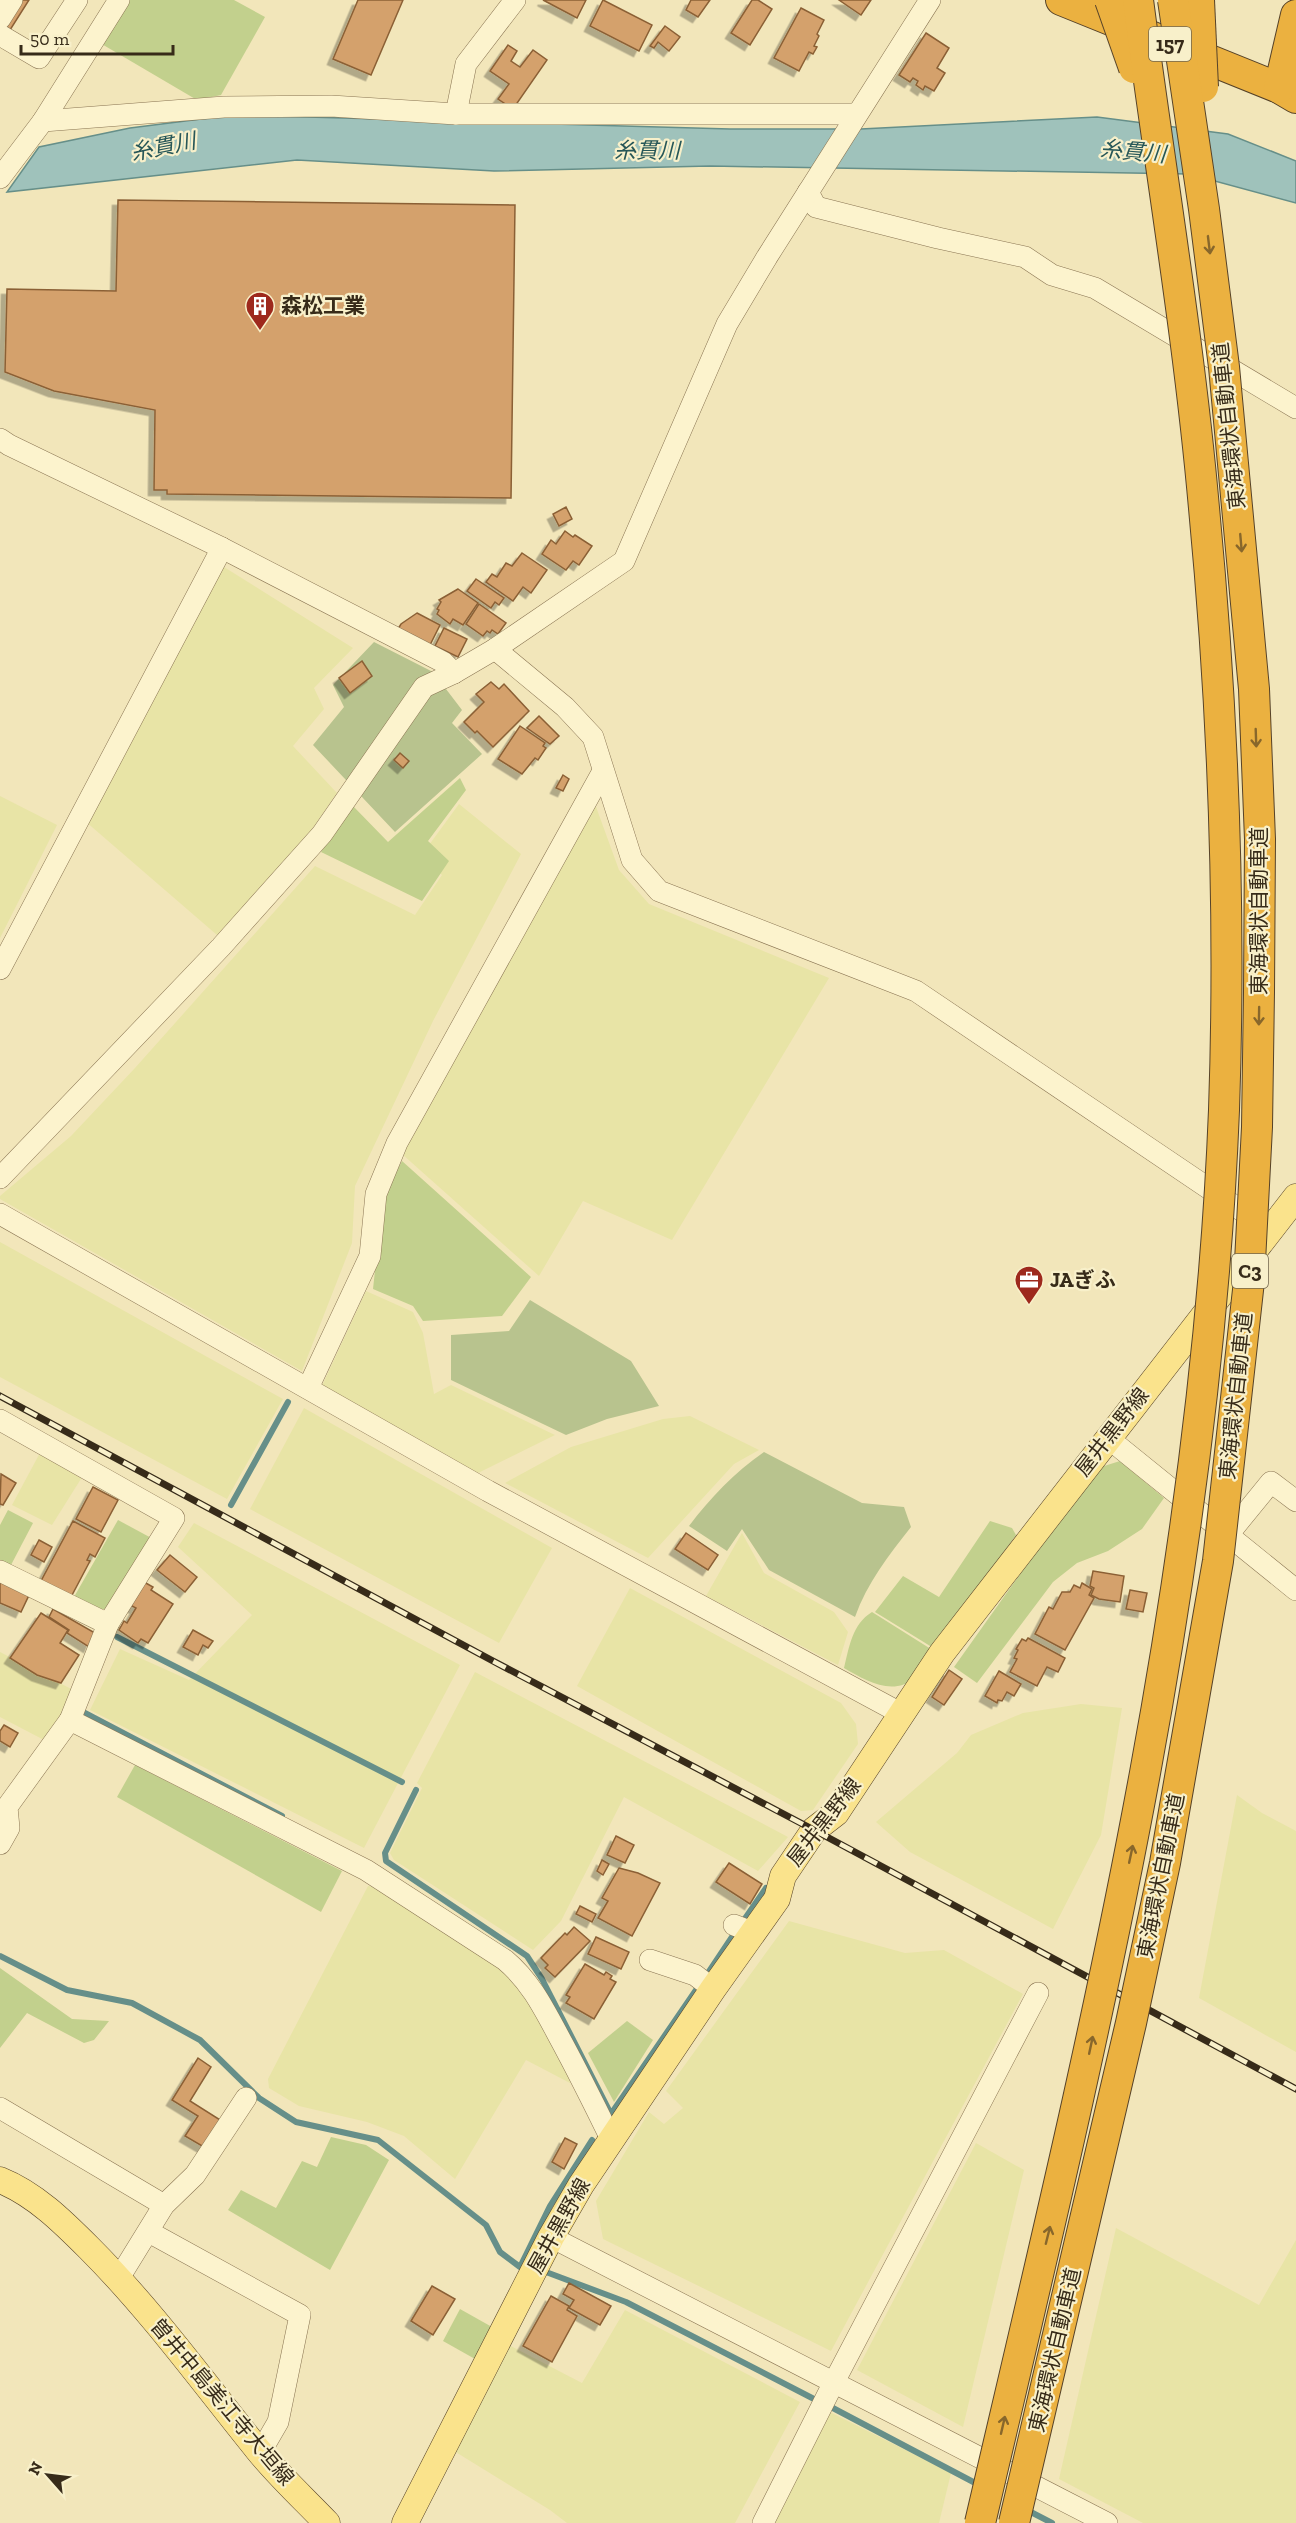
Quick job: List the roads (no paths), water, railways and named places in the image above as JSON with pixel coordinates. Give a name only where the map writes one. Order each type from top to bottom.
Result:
[{"type":"highway","name":"157","points":[[1061,0],[1290,92]]},
{"type":"highway","points":[[1110,0],[1154,125]]},
{"type":"highway","name":"東海環状自動車道","points":[[980,2523],[1056,2203],[1133,1842],[1167,1659],[1193,1481],[1212,1302],[1224,1108],[1226,914],[1220,716],[1204,506],[1182,311],[1138,0]]},
{"type":"highway","name":"東海環状自動車道","points":[[1014,2523],[1131,2023],[1165,1863],[1218,1561],[1249,1281],[1257,1127],[1259,992],[1260,839],[1254,689],[1225,378],[1204,209],[1173,0]]},
{"type":"highway","points":[[1199,0],[1203,91],[1204,209]]},
{"type":"highway","points":[[1290,92],[1296,15]]},
{"type":"highway","points":[[1290,92],[1296,60]]},
{"type":"main road","name":"屋井黒野線","points":[[405,2523],[550,2237],[611,2139],[713,1989],[743,1929],[777,1899],[783,1876],[789,1867],[814,1830],[836,1813],[942,1653],[1296,1197]]},
{"type":"main road","name":"曽井中島美江寺大垣線","points":[[0,2180],[17,2186],[42,2205],[69,2228],[119,2278],[260,2453],[327,2523]]},
{"type":"street","points":[[0,19],[12,0]]},
{"type":"street","points":[[0,35],[39,58],[77,0]]},
{"type":"street","points":[[0,178],[43,120],[119,0]]},
{"type":"street","points":[[456,114],[466,64],[515,0]]},
{"type":"street","points":[[0,1178],[221,947],[322,834],[424,687],[454,674],[495,650],[624,561],[727,324],[930,0]]},
{"type":"street","points":[[43,120],[224,107],[331,106],[456,114],[854,120]]},
{"type":"street","points":[[812,186],[816,207],[1025,257],[1052,275],[1095,288],[1296,408]]},
{"type":"street","points":[[0,439],[222,548],[443,662],[454,674]]},
{"type":"street","points":[[0,969],[222,548]]},
{"type":"street","points":[[495,650],[565,707],[592,737],[632,860],[659,891],[916,991],[1270,1230]]},
{"type":"street","points":[[308,1388],[370,1256],[376,1194],[397,1143],[603,771]]},
{"type":"street","points":[[0,1214],[488,1491],[902,1714]]},
{"type":"street","points":[[0,1420],[174,1518],[108,1624],[70,1720],[7,1807],[9,1828],[0,1844]]},
{"type":"street","points":[[1107,1438],[1296,1590]]},
{"type":"street","points":[[1227,1536],[1271,1482],[1296,1501]]},
{"type":"street","points":[[0,1571],[108,1624]]},
{"type":"street","points":[[70,1720],[366,1870],[505,1960],[521,1974],[535,1993],[611,2139]]},
{"type":"street","points":[[650,1960],[695,1975],[713,1989]]},
{"type":"street","points":[[763,2523],[834,2382],[1038,1993]]},
{"type":"street","points":[[119,2278],[164,2205],[195,2175],[246,2098]]},
{"type":"street","points":[[0,2108],[164,2205]]},
{"type":"street","points":[[149,2232],[300,2315],[278,2422],[260,2453]]},
{"type":"street","points":[[550,2237],[1107,2523]]},
{"type":"water","name":"糸貫川","points":[[233,115],[730,129],[861,129],[1097,117],[1228,134],[1296,161],[1296,203],[1189,174],[710,166],[494,171],[297,160],[7,192],[39,147],[130,128]]},
{"type":"waterway","points":[[231,1505],[288,1402]]},
{"type":"waterway","points":[[117,1637],[402,1782]]},
{"type":"waterway","points":[[83,1712],[282,1816]]},
{"type":"waterway","points":[[416,1790],[385,1853],[386,1861],[527,1956],[542,1979],[611,2114],[696,1990]]},
{"type":"waterway","points":[[744,1920],[766,1888]]},
{"type":"waterway","points":[[708,1973],[734,1934]]},
{"type":"waterway","points":[[0,1956],[67,1990],[132,2003],[200,2040],[259,2098],[296,2122],[378,2140],[486,2225],[500,2252],[520,2267],[550,2206],[592,2140]]},
{"type":"waterway","points":[[546,2272],[626,2302],[814,2399]]},
{"type":"waterway","points":[[831,2407],[979,2485]]},
{"type":"waterway","points":[[1025,2509],[1052,2523]]},
{"type":"railway","points":[[0,1396],[1296,2089]]},
{"type":"place","name":"森松工業","points":[[260,332]]},
{"type":"place","name":"JAぎふ","points":[[1029,1306]]}]
